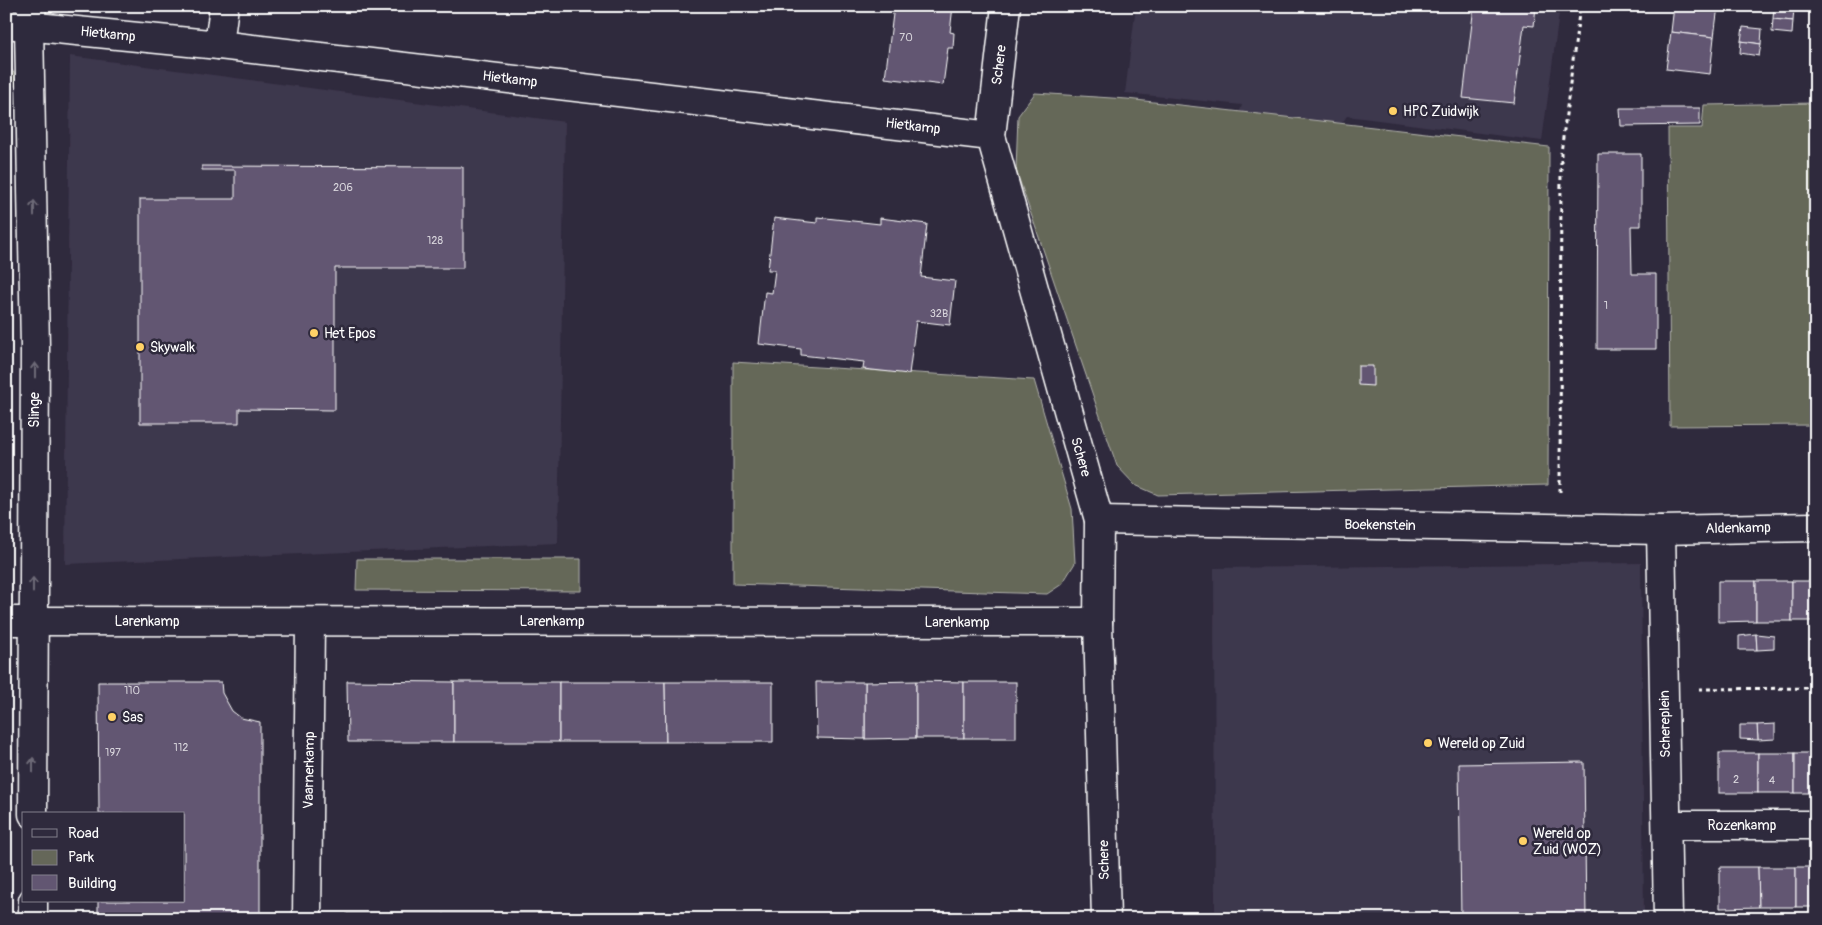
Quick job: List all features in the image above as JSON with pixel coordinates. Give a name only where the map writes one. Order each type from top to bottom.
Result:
[{"type":"street","points":[[219,46],[224,6]]},
{"type":"street","name":"Schere","points":[[1006,6],[991,136],[1099,520],[1098,622],[1106,919]]},
{"type":"street","name":"Hietkamp","points":[[22,19],[219,46],[991,136]]},
{"type":"street","name":"Slinge","points":[[22,19],[35,348],[19,621],[33,812]]},
{"type":"street","name":"Boekenstein","points":[[1099,520],[1661,530]]},
{"type":"street","name":"Aldenkamp","points":[[1661,530],[1816,527]]},
{"type":"street","name":"Schereplein","points":[[1661,530],[1668,825],[1668,919]]},
{"type":"street","name":"Larenkamp","points":[[19,621],[1098,622]]},
{"type":"street","name":"Vaarnerkamp","points":[[307,919],[310,622]]},
{"type":"street","name":"Rozenkamp","points":[[1668,825],[1816,825]]},
{"type":"street","points":[[33,902],[33,919]]},
{"type":"path","points":[[1560,528],[1561,152],[1580,6]]},
{"type":"path","points":[[1664,689],[1816,688]]},
{"type":"shaded area","name":"HPC Zuidwijk","points":[[1136,6],[1560,6],[1542,141],[1347,116],[1281,205],[1217,181],[1242,105],[1125,93]]},
{"type":"shaded area","name":"Het Epos","points":[[70,56],[565,122],[558,543],[65,564]]},
{"type":"shaded area","name":"Wereld op Zuid","points":[[1641,563],[1644,919],[1215,919],[1214,568]]},
{"type":"green space","points":[[6,63],[14,73],[15,86],[6,86]]},
{"type":"green space","points":[[1035,93],[1127,99],[1549,147],[1548,485],[1158,495],[1135,485],[1117,466],[1016,170],[1018,116]]},
{"type":"green space","points":[[1816,103],[1816,425],[1670,426],[1668,128],[1702,128],[1704,105]]},
{"type":"green space","points":[[733,362],[1034,380],[1072,509],[1075,563],[1062,584],[1047,594],[733,584]]},
{"type":"green space","points":[[357,559],[581,559],[581,591],[356,590]]},
{"type":"building","points":[[894,6],[953,6],[950,32],[954,33],[953,48],[948,48],[943,85],[885,78]]},
{"type":"building","points":[[1474,6],[1536,6],[1534,26],[1524,25],[1514,103],[1463,98]]},
{"type":"building","points":[[1674,6],[1718,6],[1714,37],[1671,32]]},
{"type":"building","points":[[1774,6],[1794,8],[1793,21],[1773,19]]},
{"type":"building","points":[[1773,19],[1793,21],[1792,34],[1772,32]]},
{"type":"building","points":[[1743,27],[1762,29],[1761,44],[1741,41]]},
{"type":"building","points":[[1671,32],[1714,37],[1710,74],[1666,69]]},
{"type":"building","points":[[1741,41],[1761,44],[1759,56],[1740,53]]},
{"type":"building","points":[[1620,108],[1700,108],[1700,125],[1621,126]]},
{"type":"building","points":[[1598,154],[1641,154],[1641,226],[1631,226],[1632,274],[1656,274],[1656,349],[1597,349]]},
{"type":"building","points":[[202,166],[463,167],[463,268],[335,268],[335,410],[239,409],[239,423],[140,423],[140,199],[235,199],[235,170],[202,170]]},
{"type":"building","points":[[817,217],[880,224],[880,218],[927,224],[921,277],[955,281],[950,325],[916,321],[909,374],[863,369],[864,362],[801,355],[801,349],[759,344],[765,292],[772,293],[775,270],[768,270],[774,218],[817,223]]},
{"type":"building","points":[[1358,366],[1373,366],[1373,386],[1358,385]]},
{"type":"building","points":[[1718,581],[1756,581],[1756,621],[1718,622]]},
{"type":"building","points":[[1756,581],[1792,581],[1792,621],[1756,621]]},
{"type":"building","points":[[1792,581],[1816,581],[1816,621],[1792,621]]},
{"type":"building","points":[[1756,634],[1757,650],[1739,650],[1739,636]]},
{"type":"building","points":[[1756,634],[1774,636],[1774,649],[1757,650]]},
{"type":"building","points":[[1813,635],[1816,635],[1816,649],[1813,649]]},
{"type":"building","points":[[347,681],[454,682],[454,742],[348,742]]},
{"type":"building","points":[[916,681],[916,738],[865,739],[865,682]]},
{"type":"building","points":[[916,681],[964,682],[964,738],[916,738]]},
{"type":"building","points":[[98,682],[221,682],[222,693],[232,711],[241,718],[260,722],[260,919],[98,919],[98,902],[185,902],[185,812],[99,812]]},
{"type":"building","points":[[454,682],[559,682],[559,742],[454,742]]},
{"type":"building","points":[[559,682],[665,682],[666,742],[559,742]]},
{"type":"building","points":[[665,682],[773,682],[773,742],[666,742]]},
{"type":"building","points":[[816,682],[865,682],[865,739],[817,738]]},
{"type":"building","points":[[964,682],[1016,682],[1016,738],[964,738]]},
{"type":"building","points":[[1775,724],[1775,739],[1758,740],[1757,725]]},
{"type":"building","points":[[1740,725],[1757,725],[1758,740],[1740,739]]},
{"type":"building","points":[[1719,753],[1758,753],[1758,793],[1719,793]]},
{"type":"building","points":[[1758,753],[1795,753],[1795,793],[1758,793]]},
{"type":"building","points":[[1795,753],[1816,753],[1816,793],[1795,793]]},
{"type":"building","name":"Wereld op Zuid (WOZ)","points":[[1584,762],[1586,919],[1461,919],[1459,764]]},
{"type":"building","points":[[1720,867],[1758,867],[1759,907],[1720,908]]},
{"type":"building","points":[[1758,867],[1796,867],[1796,907],[1759,907]]},
{"type":"building","points":[[1796,867],[1816,867],[1816,907],[1796,907]]},
{"type":"building","points":[[347,914],[395,914],[395,919],[347,919]]},
{"type":"building","points":[[395,914],[444,914],[444,919],[395,919]]},
{"type":"building","points":[[444,914],[495,914],[495,919],[444,919]]},
{"type":"building","points":[[495,914],[546,914],[546,919],[495,919]]},
{"type":"place","name":"HPC Zuidwijk","points":[[1393,111]]},
{"type":"place","name":"Het Epos","points":[[314,333]]},
{"type":"place","name":"Skywalk","points":[[140,347]]},
{"type":"place","name":"Sas","points":[[112,717]]},
{"type":"place","name":"Wereld op Zuid","points":[[1428,743]]},
{"type":"place","name":"Wereld op Zuid (WOZ)","points":[[1523,841]]}]
